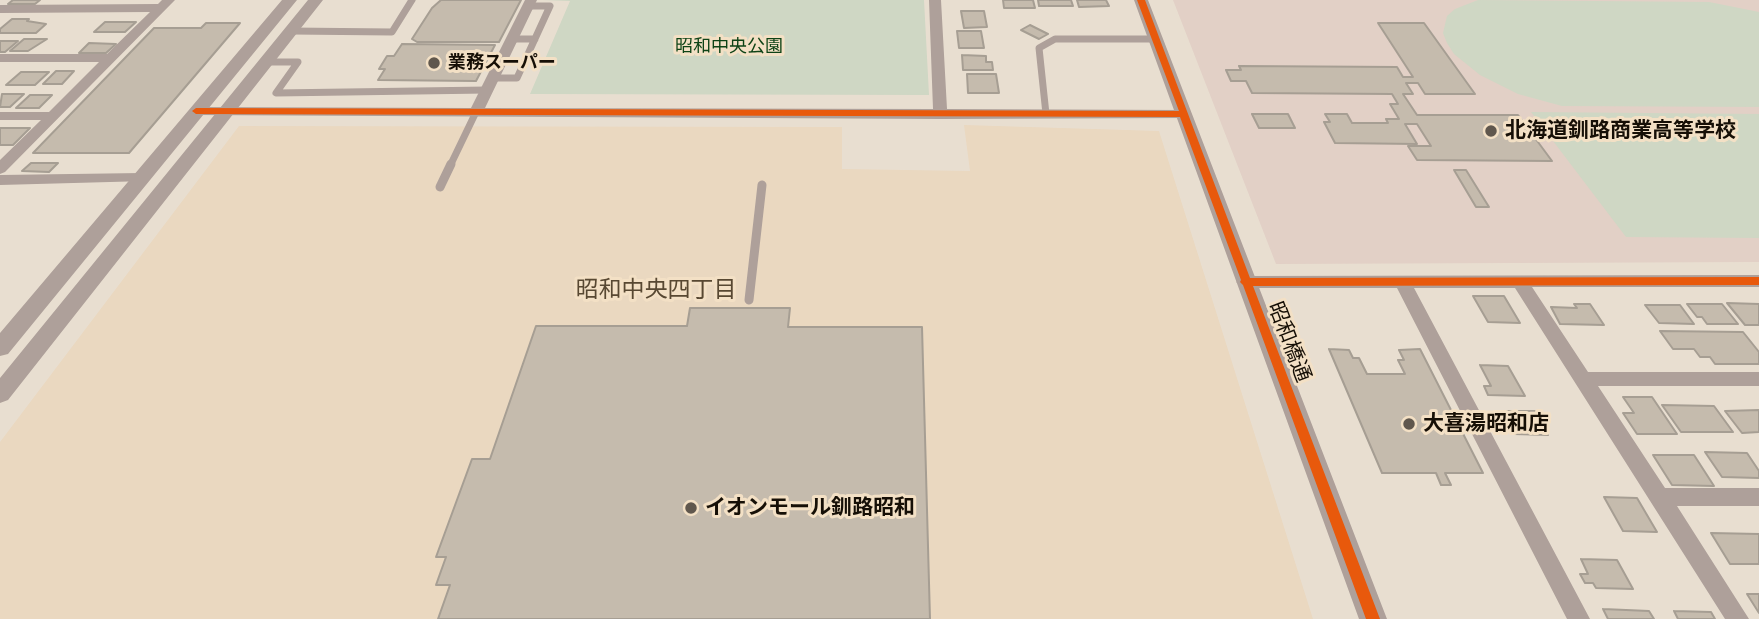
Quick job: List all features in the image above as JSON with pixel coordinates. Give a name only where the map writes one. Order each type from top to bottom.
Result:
[{"type":"street","points":[[0,348],[290,0]]},
{"type":"street","points":[[0,394],[316,0]]},
{"type":"street","points":[[935,0],[940,115]]},
{"type":"street","name":"昭和橋通","points":[[1141,0],[1373,619]]},
{"type":"street","points":[[476,112],[529,3]]},
{"type":"street","points":[[0,9],[165,4]]},
{"type":"street","points":[[0,169],[165,4]]},
{"type":"street","points":[[0,58],[111,58]]},
{"type":"street","points":[[196,111],[1184,114]]},
{"type":"street","points":[[0,116],[52,116]]},
{"type":"street","points":[[0,180],[142,178]]},
{"type":"street","points":[[1402,281],[1578,619]]},
{"type":"street","points":[[1245,282],[1759,281]]},
{"type":"street","points":[[1520,282],[1738,619]]},
{"type":"street","points":[[1584,379],[1759,379]]},
{"type":"street","points":[[1659,497],[1759,497]]},
{"type":"lane","points":[[291,31],[392,32],[412,0]]},
{"type":"lane","points":[[266,62],[298,62],[276,93],[489,84],[517,78],[550,6],[529,3]]},
{"type":"lane","points":[[512,39],[535,39]]},
{"type":"lane","points":[[1046,114],[1040,48],[1055,39],[1156,39]]},
{"type":"lane","points":[[440,187],[476,112]]},
{"type":"lane","points":[[749,300],[762,186]]},
{"type":"shaded area","name":"北海道釧路商業高等学校","points":[[1173,0],[1759,0],[1759,262],[1276,264]]},
{"type":"shaded area","points":[[964,125],[1159,131],[1313,619],[0,619],[0,442],[239,126],[842,127],[842,169],[970,171]]},
{"type":"green space","name":"昭和中央公園","points":[[542,0],[924,0],[929,95],[530,94],[570,1]]},
{"type":"green space","points":[[1478,0],[1709,2],[1759,12],[1759,107],[1562,106],[1518,94],[1480,75],[1454,54],[1447,43],[1443,33],[1447,16],[1455,9]]},
{"type":"green space","points":[[1531,112],[1759,114],[1759,238],[1626,237]]},
{"type":"building","points":[[13,0],[40,0],[35,4],[8,4]]},
{"type":"building","points":[[441,0],[521,0],[499,42],[417,42],[412,39],[432,8]]},
{"type":"building","points":[[1003,0],[1033,0],[1035,8],[1004,8]]},
{"type":"building","points":[[1038,0],[1071,0],[1073,6],[1039,6]]},
{"type":"building","points":[[1077,0],[1106,0],[1109,6],[1079,7]]},
{"type":"building","points":[[961,11],[984,11],[987,27],[964,28]]},
{"type":"building","points":[[12,19],[29,19],[27,21],[46,24],[36,33],[0,33],[0,29]]},
{"type":"building","points":[[105,22],[136,22],[125,32],[94,32]]},
{"type":"building","points":[[206,23],[240,23],[129,153],[33,153],[154,28],[201,28]]},
{"type":"building","points":[[1378,23],[1424,23],[1475,94],[1425,94],[1418,83],[1406,83],[1413,94],[1403,94],[1417,115],[1518,115],[1552,161],[1417,160],[1408,146],[1431,146],[1417,124],[1405,124],[1417,144],[1335,143],[1324,122],[1330,122],[1325,114],[1347,114],[1352,123],[1388,123],[1386,119],[1399,119],[1390,104],[1398,104],[1392,94],[1252,93],[1246,81],[1231,81],[1226,70],[1241,70],[1239,66],[1397,67],[1403,77],[1413,77]]},
{"type":"building","points":[[1030,25],[1048,34],[1039,39],[1021,30]]},
{"type":"building","points":[[957,31],[981,31],[984,48],[959,48]]},
{"type":"building","points":[[24,39],[47,39],[28,51],[10,51]]},
{"type":"building","points":[[0,41],[18,41],[5,52],[0,52]]},
{"type":"building","points":[[89,43],[116,44],[106,53],[79,53]]},
{"type":"building","name":"業務スーパー","points":[[402,44],[495,45],[476,81],[378,80],[385,69],[379,69],[387,56],[394,56]]},
{"type":"building","points":[[962,55],[986,56],[986,62],[992,62],[993,70],[963,70]]},
{"type":"building","points":[[56,71],[74,71],[62,84],[43,84]]},
{"type":"building","points":[[21,72],[49,72],[35,85],[6,85]]},
{"type":"building","points":[[967,74],[996,74],[999,93],[968,93]]},
{"type":"building","points":[[2,94],[24,94],[10,107],[0,107]]},
{"type":"building","points":[[30,95],[52,95],[39,108],[16,108]]},
{"type":"building","points":[[1252,114],[1288,114],[1295,128],[1259,128]]},
{"type":"building","points":[[0,128],[30,128],[13,145],[0,145]]},
{"type":"building","points":[[31,163],[58,163],[49,172],[22,171]]},
{"type":"building","points":[[1454,170],[1466,170],[1489,207],[1476,207]]},
{"type":"building","points":[[1473,296],[1504,296],[1520,323],[1488,322]]},
{"type":"building","points":[[1727,303],[1759,304],[1759,325],[1745,325]]},
{"type":"building","points":[[1574,304],[1590,304],[1604,325],[1560,324],[1551,307],[1577,308]]},
{"type":"building","points":[[1687,304],[1722,304],[1738,324],[1707,324],[1702,317],[1697,317]]},
{"type":"building","points":[[1645,305],[1680,305],[1694,324],[1659,323]]},
{"type":"building","name":"イオンモール釧路昭和","points":[[690,308],[790,308],[788,327],[922,327],[930,619],[438,619],[450,585],[436,585],[446,557],[436,557],[472,459],[490,459],[536,326],[687,326]]},
{"type":"building","points":[[1660,331],[1743,332],[1759,352],[1759,364],[1715,364],[1710,357],[1700,357],[1694,349],[1673,349]]},
{"type":"building","name":"大喜湯昭和店","points":[[1329,349],[1349,350],[1353,358],[1359,358],[1367,374],[1405,374],[1398,360],[1404,360],[1399,350],[1420,349],[1483,473],[1445,473],[1451,485],[1441,485],[1436,473],[1382,473]]},
{"type":"building","points":[[1480,365],[1508,366],[1525,396],[1488,395],[1484,386],[1491,386]]},
{"type":"building","points":[[1623,397],[1652,397],[1677,434],[1637,434],[1623,413],[1634,413]]},
{"type":"building","points":[[1662,405],[1714,406],[1733,432],[1681,432]]},
{"type":"building","points":[[1759,410],[1759,432],[1742,433],[1725,411]]},
{"type":"building","points":[[1503,411],[1535,411],[1548,435],[1514,434]]},
{"type":"building","points":[[1705,452],[1747,453],[1759,471],[1759,478],[1722,477]]},
{"type":"building","points":[[1653,455],[1694,455],[1714,486],[1672,485]]},
{"type":"building","points":[[1604,497],[1637,498],[1657,532],[1623,531]]},
{"type":"building","points":[[1711,533],[1759,534],[1759,564],[1730,564]]},
{"type":"building","points":[[1581,559],[1617,560],[1633,589],[1596,588],[1593,583],[1585,583],[1580,574],[1588,574]]},
{"type":"building","points":[[1747,594],[1759,594],[1759,613]]},
{"type":"building","points":[[1603,609],[1649,611],[1654,619],[1608,619]]},
{"type":"building","points":[[1674,611],[1711,612],[1715,619],[1678,619]]},
{"type":"cycle path","points":[[1141,0],[1373,619]]},
{"type":"cycle path","points":[[196,111],[1184,114]]},
{"type":"cycle path","points":[[1245,282],[1759,281]]},
{"type":"place","name":"業務スーパー","points":[[434,63]]},
{"type":"place","name":"北海道釧路商業高等学校","points":[[1491,131]]},
{"type":"place","name":"大喜湯昭和店","points":[[1409,424]]},
{"type":"place","name":"イオンモール釧路昭和","points":[[691,508]]},
{"type":"district","name":"昭和中央四丁目","points":[[656,290]]}]
